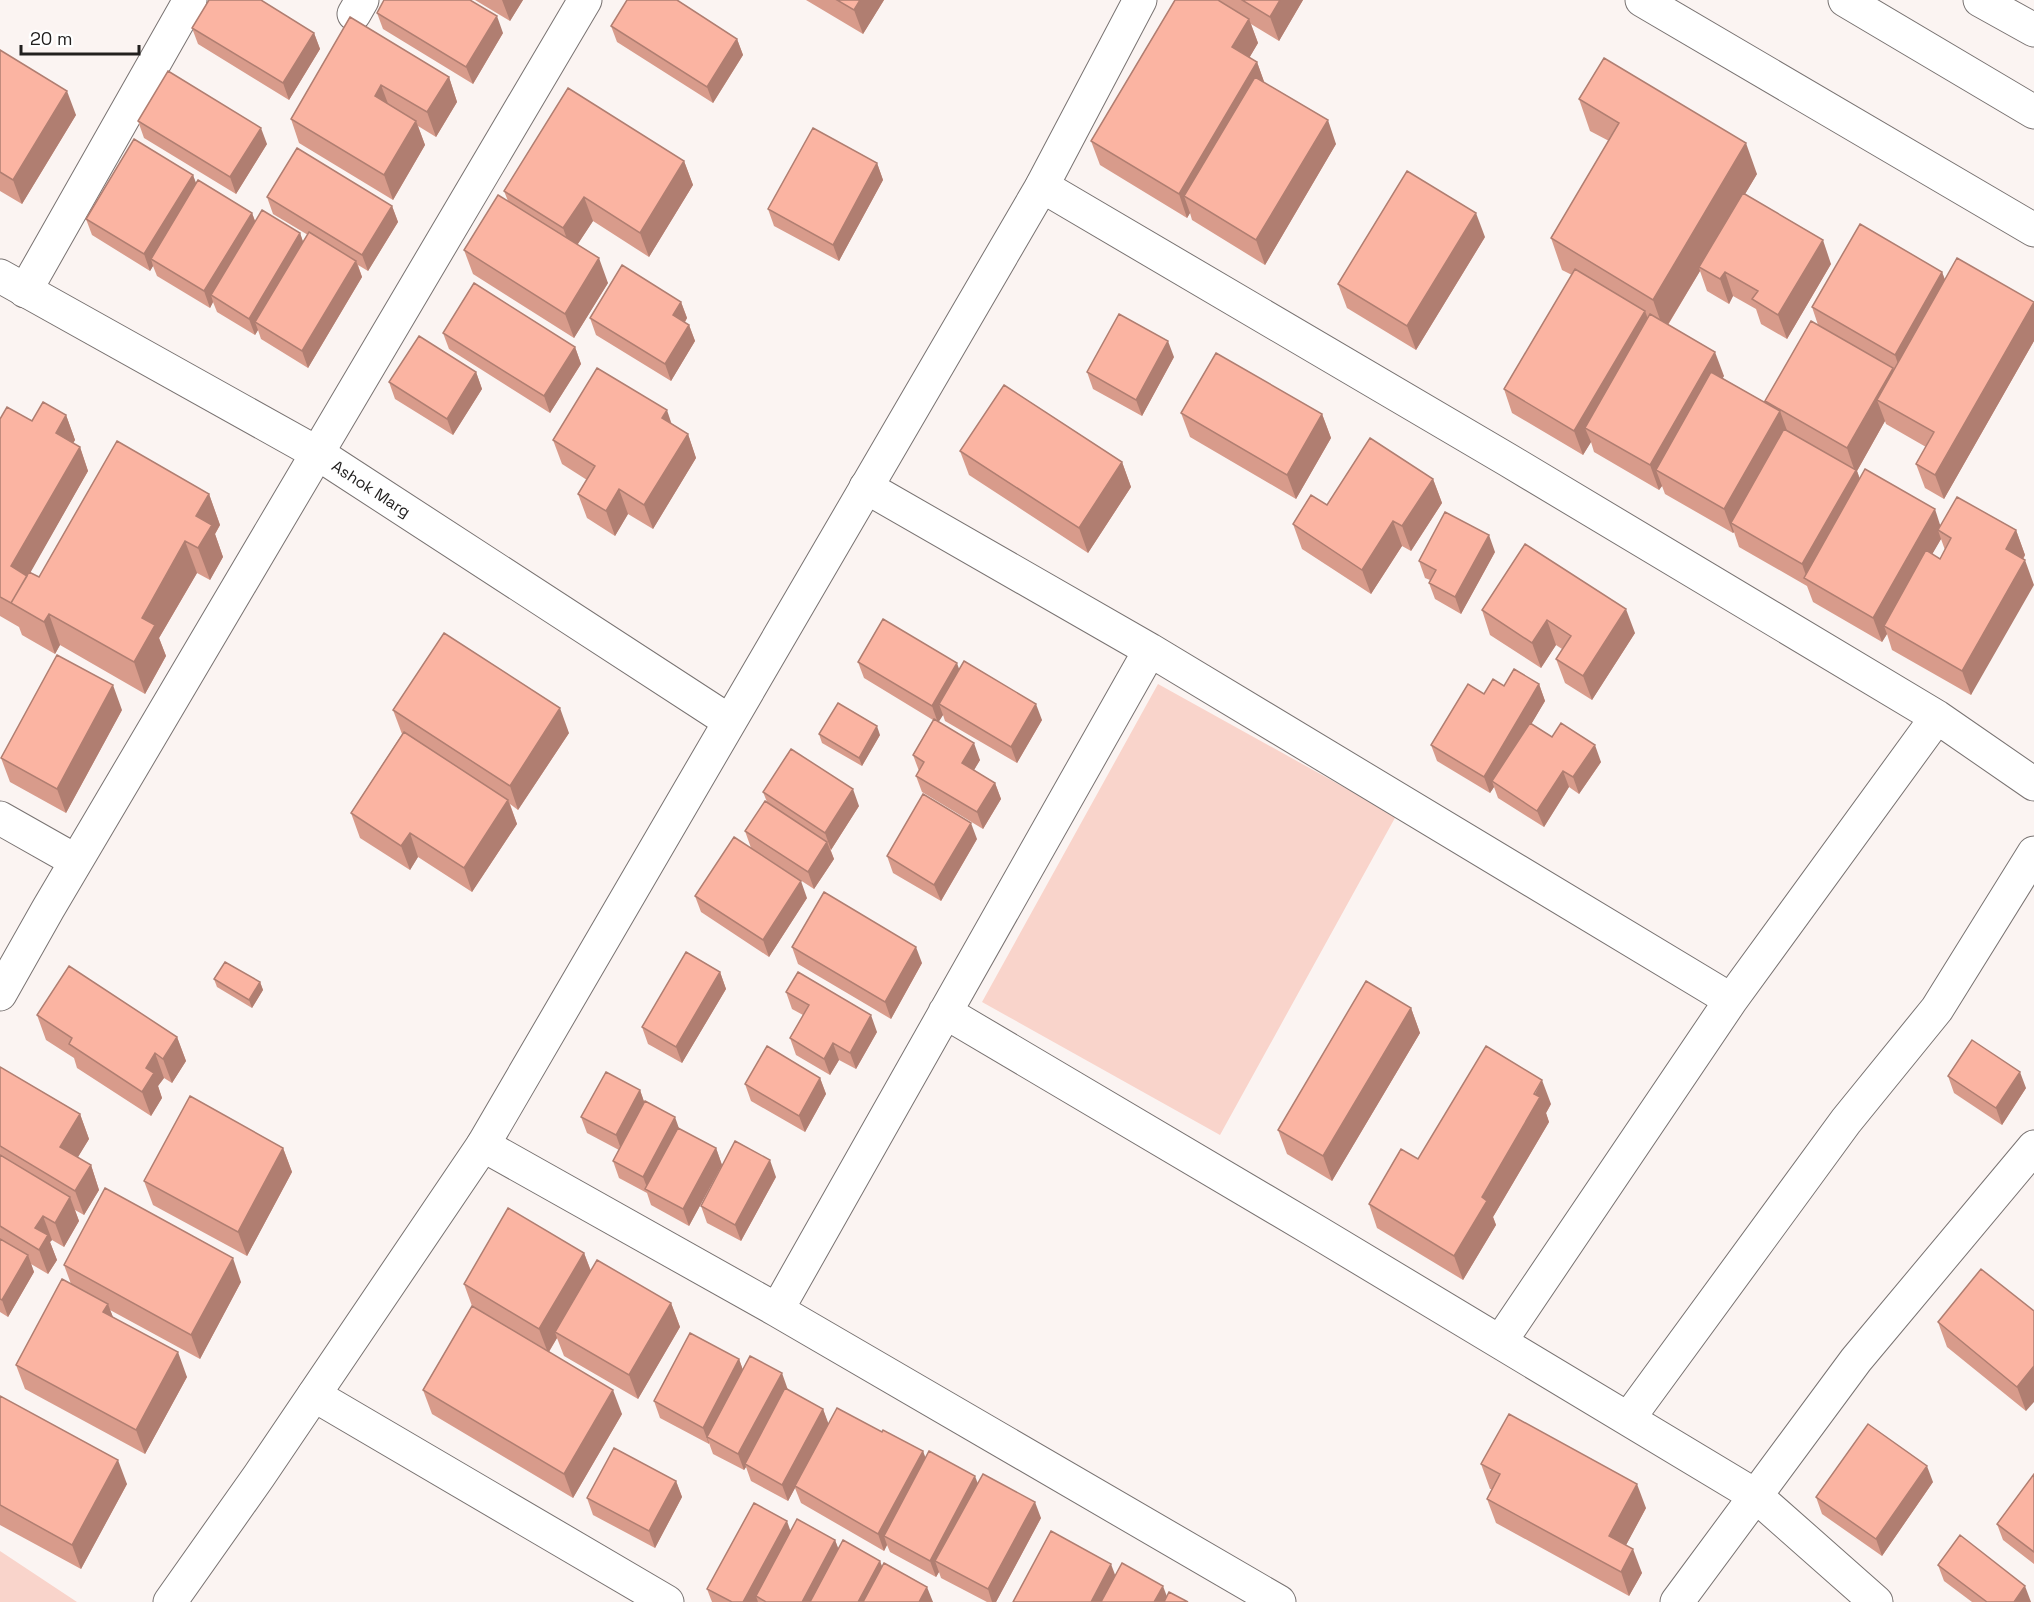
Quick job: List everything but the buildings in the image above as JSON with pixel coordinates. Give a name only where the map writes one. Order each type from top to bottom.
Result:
[{"type":"street","points":[[12,283],[190,0]]},
{"type":"street","points":[[0,993],[585,0]]},
{"type":"street","points":[[170,1602],[314,1395],[483,1145],[1042,186],[1140,0]]},
{"type":"street","points":[[1642,0],[2034,230]]},
{"type":"street","points":[[1845,0],[2034,112]]},
{"type":"street","points":[[1980,0],[2034,30]]},
{"type":"street","points":[[1042,186],[1498,454],[1937,717],[2034,784]]},
{"type":"street","name":"Ashok Marg","points":[[12,283],[317,453],[729,721]]},
{"type":"street","points":[[866,487],[1150,650],[1731,1000]]},
{"type":"street","points":[[777,1310],[1150,650]]},
{"type":"street","points":[[1500,1342],[1731,1000],[1937,717]]},
{"type":"street","points":[[0,818],[76,861]]},
{"type":"street","points":[[1628,1419],[1846,1121],[1937,1009],[2034,853]]},
{"type":"street","points":[[945,1012],[1756,1496],[1876,1602]]},
{"type":"street","points":[[483,1145],[777,1310],[1279,1602]]},
{"type":"street","points":[[1677,1602],[1856,1360],[2034,1147]]},
{"type":"street","points":[[314,1395],[667,1602]]},
{"type":"shaded area","points":[[1158,684],[1396,816],[1220,1135],[982,1002]]},
{"type":"shaded area","points":[[0,1551],[77,1602],[0,1602]]}]
